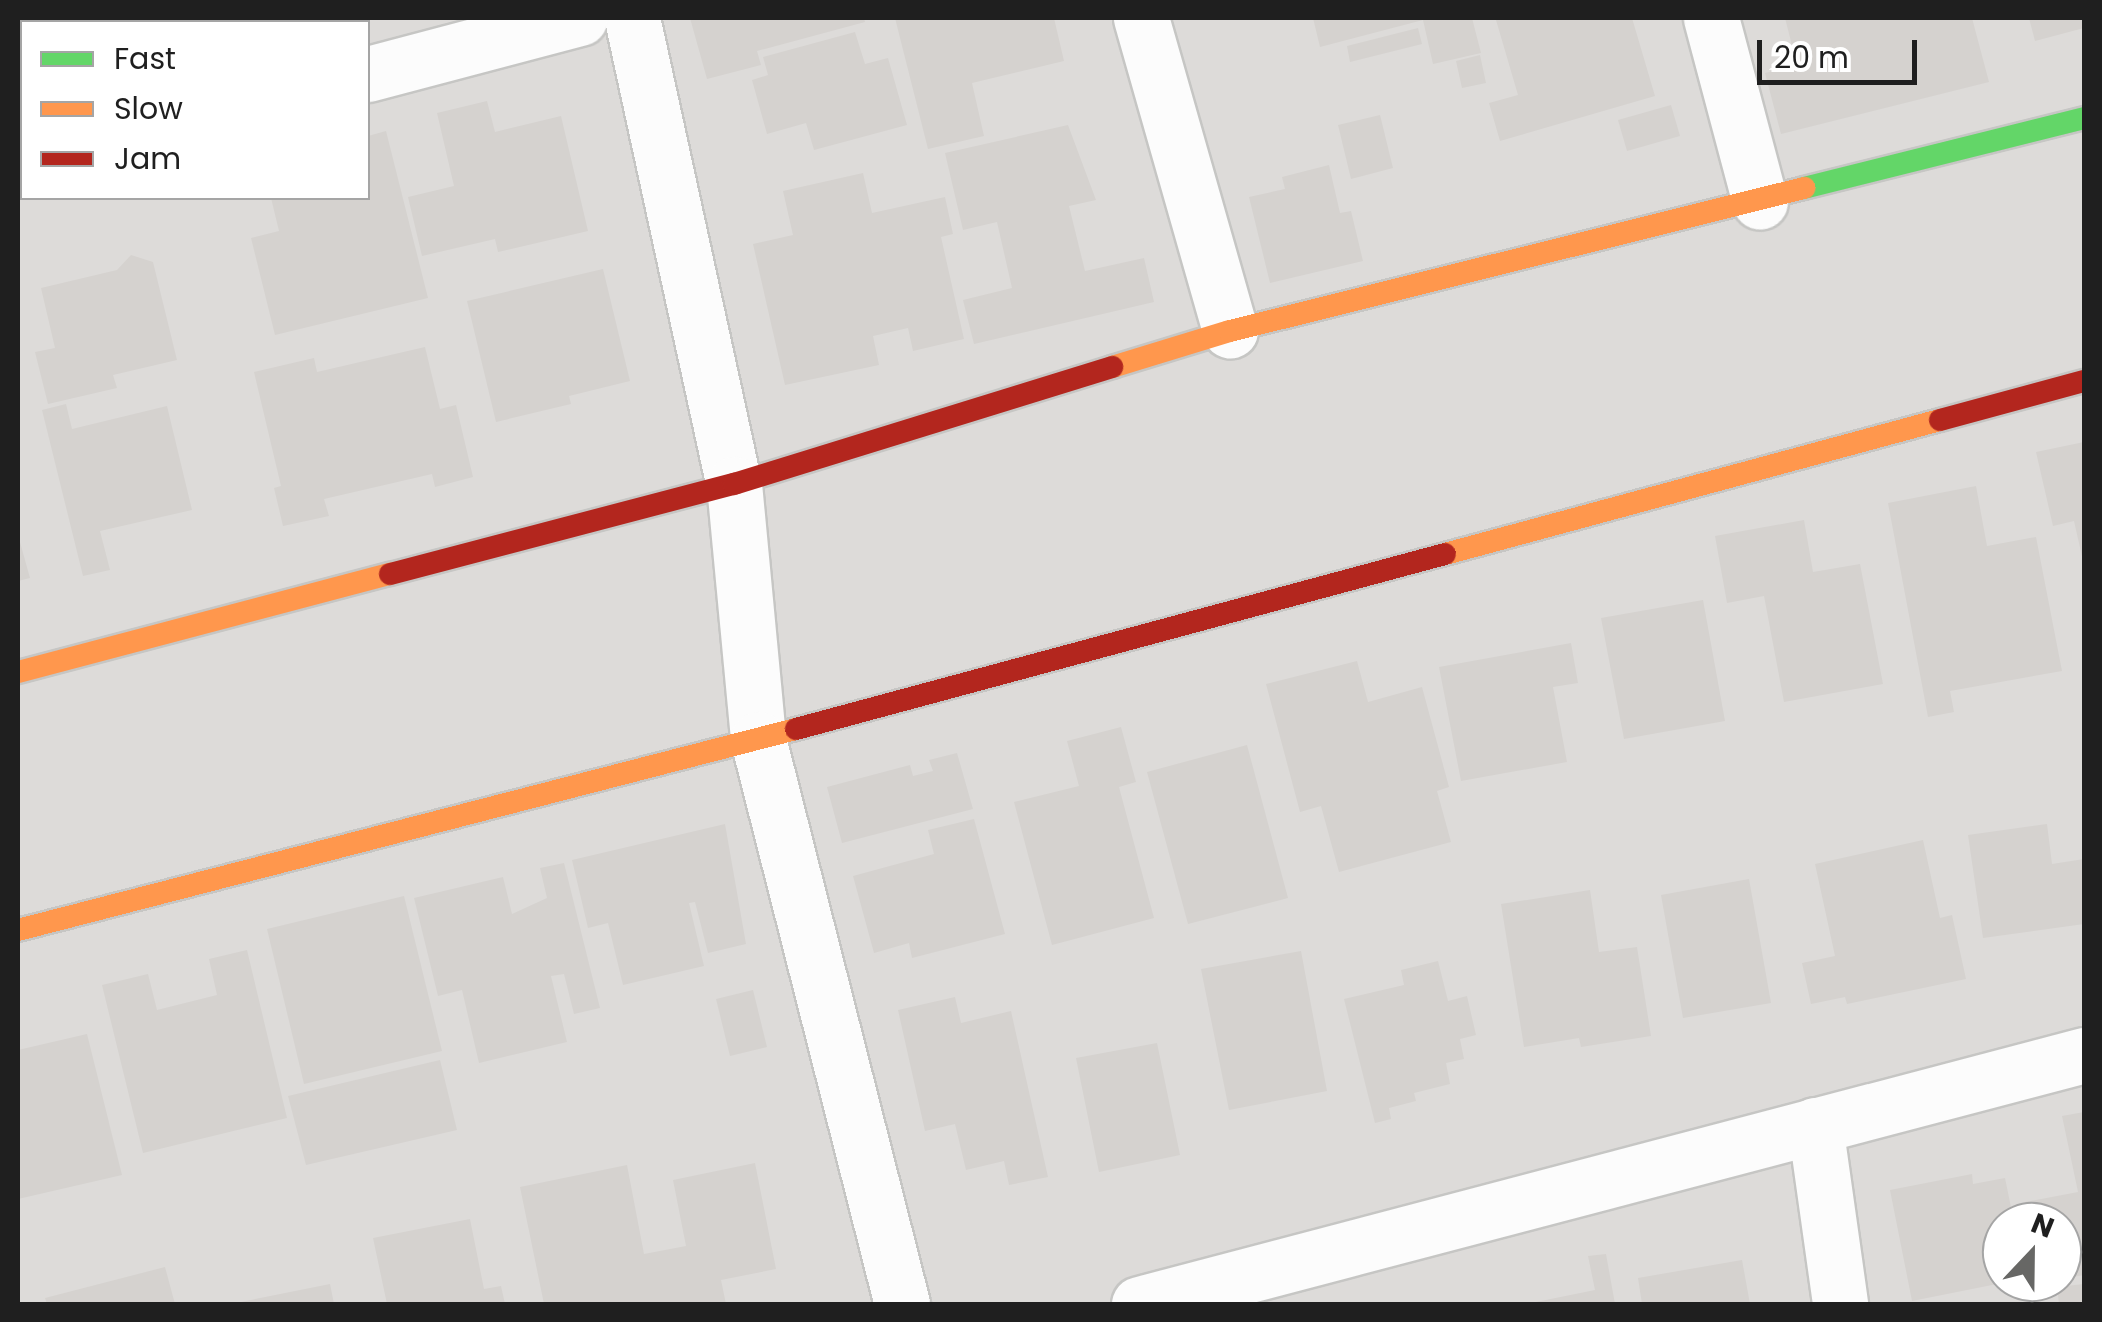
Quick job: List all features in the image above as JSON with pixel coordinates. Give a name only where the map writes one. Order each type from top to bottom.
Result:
[{"type":"street","points":[[370,73],[580,18]]},
{"type":"street","points":[[632,18],[734,484],[758,739],[902,1304]]},
{"type":"street","points":[[1141,18],[1230,331]]},
{"type":"street","points":[[1712,18],[1760,202]]},
{"type":"street","points":[[18,672],[734,484],[1230,331],[1760,202],[2084,118]]},
{"type":"street","points":[[18,930],[758,739],[2084,381]]},
{"type":"street","points":[[1139,1304],[2084,1055]]},
{"type":"street","points":[[1815,1125],[1840,1304]]},
{"type":"shaded area","points":[[18,18],[2084,18],[2084,1304],[18,1304]]},
{"type":"building","points":[[690,18],[864,18],[865,22],[757,51],[761,65],[707,79]]},
{"type":"building","points":[[895,18],[1054,18],[1064,61],[972,83],[984,136],[928,149]]},
{"type":"building","points":[[1313,18],[1472,18],[1481,53],[1433,64],[1423,20],[1320,47]]},
{"type":"building","points":[[1632,18],[1655,96],[1500,141],[1489,103],[1518,95],[1496,20]]},
{"type":"building","points":[[1785,18],[1972,18],[1989,82],[1781,134],[1765,73],[1797,65]]},
{"type":"building","points":[[2029,18],[2084,18],[2084,28],[2035,41]]},
{"type":"building","points":[[1418,28],[1422,44],[1350,62],[1347,46]]},
{"type":"building","points":[[855,32],[865,64],[888,58],[907,125],[814,150],[806,123],[767,134],[752,80],[768,75],[763,57]]},
{"type":"building","points":[[1480,55],[1486,83],[1462,88],[1456,61]]},
{"type":"building","points":[[487,101],[495,132],[561,116],[588,231],[498,252],[495,239],[422,256],[408,197],[454,186],[437,113]]},
{"type":"building","points":[[1671,105],[1680,136],[1627,151],[1618,120]]},
{"type":"building","points":[[1380,115],[1393,168],[1351,179],[1338,125]]},
{"type":"building","points":[[1068,125],[1096,200],[1069,206],[1085,271],[1144,258],[1154,302],[974,344],[963,300],[1012,288],[997,222],[963,230],[945,153]]},
{"type":"building","points":[[386,131],[428,298],[275,335],[251,238],[279,231],[271,200],[370,200],[370,135]]},
{"type":"building","points":[[1329,165],[1340,213],[1351,211],[1363,261],[1270,283],[1249,197],[1285,189],[1282,177]]},
{"type":"building","points":[[863,173],[872,213],[945,197],[953,234],[941,237],[964,339],[913,351],[908,328],[873,336],[879,365],[785,385],[753,244],[793,235],[783,191]]},
{"type":"building","points":[[131,255],[153,262],[177,360],[113,375],[117,388],[48,404],[35,352],[55,348],[41,288],[117,270]]},
{"type":"building","points":[[603,269],[630,381],[569,396],[571,404],[496,422],[467,301]]},
{"type":"building","points":[[425,347],[440,409],[456,405],[473,477],[435,487],[432,474],[324,499],[329,516],[283,526],[274,488],[281,486],[254,372],[314,358],[317,372]]},
{"type":"building","points":[[66,404],[72,429],[167,406],[192,510],[100,531],[110,570],[83,576],[42,410]]},
{"type":"building","points":[[2084,442],[2083,561],[2074,521],[2053,526],[2036,452]]},
{"type":"building","points":[[1976,486],[1987,546],[2036,537],[2062,671],[1950,691],[1954,712],[1928,717],[1888,503]]},
{"type":"building","points":[[1804,520],[1813,572],[1860,564],[1883,684],[1784,702],[1764,596],[1727,603],[1715,536]]},
{"type":"building","points":[[18,535],[30,578],[18,581]]},
{"type":"building","points":[[1703,600],[1725,721],[1624,739],[1601,618]]},
{"type":"building","points":[[1571,643],[1578,683],[1553,687],[1567,762],[1461,781],[1439,667]]},
{"type":"building","points":[[1357,661],[1368,702],[1422,687],[1449,787],[1437,791],[1451,842],[1339,872],[1321,806],[1300,812],[1266,684]]},
{"type":"building","points":[[1121,727],[1136,782],[1119,787],[1154,918],[1052,945],[1014,802],[1079,786],[1067,741]]},
{"type":"building","points":[[1247,745],[1288,898],[1188,924],[1147,772]]},
{"type":"building","points":[[957,753],[973,809],[842,843],[827,787],[910,765],[913,776],[933,771],[929,760]]},
{"type":"building","points":[[974,819],[1005,934],[912,958],[909,943],[874,953],[853,876],[934,854],[928,830]]},
{"type":"building","points":[[725,824],[746,944],[708,953],[695,902],[689,903],[704,966],[623,985],[608,923],[588,928],[572,860]]},
{"type":"building","points":[[2047,824],[2052,864],[2084,859],[2084,924],[1983,938],[1968,835]]},
{"type":"building","points":[[1923,840],[1940,918],[1952,915],[1966,979],[1847,1004],[1845,997],[1811,1004],[1802,963],[1835,956],[1815,864]]},
{"type":"building","points":[[564,863],[600,1008],[574,1014],[564,974],[551,976],[567,1042],[479,1063],[462,990],[438,996],[414,898],[503,877],[512,914],[547,898],[540,868]]},
{"type":"building","points":[[1749,879],[1771,1003],[1683,1018],[1661,895]]},
{"type":"building","points":[[1590,890],[1599,952],[1637,947],[1651,1036],[1581,1047],[1579,1038],[1524,1047],[1501,904]]},
{"type":"building","points":[[404,896],[442,1051],[304,1084],[267,929]]},
{"type":"building","points":[[247,950],[287,1118],[143,1153],[102,985],[148,974],[157,1010],[217,995],[209,959]]},
{"type":"building","points":[[1301,951],[1327,1091],[1229,1110],[1201,969]]},
{"type":"building","points":[[1438,961],[1448,1001],[1467,996],[1476,1035],[1460,1039],[1464,1059],[1446,1063],[1450,1084],[1414,1093],[1416,1101],[1389,1108],[1391,1119],[1375,1123],[1344,999],[1404,985],[1401,970]]},
{"type":"building","points":[[753,990],[767,1047],[730,1056],[716,999]]},
{"type":"building","points":[[955,997],[961,1023],[1011,1011],[1048,1177],[1009,1185],[1004,1161],[966,1170],[955,1124],[925,1131],[898,1010]]},
{"type":"building","points":[[87,1034],[122,1175],[18,1199],[18,1050]]},
{"type":"building","points":[[1157,1043],[1180,1155],[1099,1172],[1076,1058]]},
{"type":"building","points":[[440,1060],[457,1130],[306,1165],[288,1096]]},
{"type":"building","points":[[2084,1112],[2082,1275],[2082,1202],[2025,1202],[2078,1192],[2062,1116]]},
{"type":"building","points":[[755,1163],[776,1269],[721,1280],[726,1304],[544,1304],[520,1187],[627,1165],[644,1254],[686,1246],[673,1180]]},
{"type":"building","points":[[1972,1174],[1973,1184],[2005,1178],[2010,1202],[1982,1202],[1982,1287],[1912,1301],[1890,1190]]},
{"type":"building","points":[[470,1219],[484,1289],[501,1286],[505,1304],[387,1304],[373,1238]]},
{"type":"building","points":[[1606,1254],[1615,1304],[1526,1304],[1595,1290],[1588,1256]]},
{"type":"building","points":[[1742,1260],[1750,1304],[1642,1304],[1638,1278]]},
{"type":"building","points":[[165,1267],[175,1304],[47,1304],[45,1298]]},
{"type":"building","points":[[330,1284],[334,1304],[236,1304],[236,1303]]},
{"type":"building","points":[[2082,1284],[2084,1304],[2059,1304],[2082,1302]]},
{"type":"traffic: fast","points":[[1804,188],[2084,118]]},
{"type":"traffic: slow","points":[[1112,367],[1230,331],[1804,188]]},
{"type":"traffic: slow","points":[[1445,554],[1940,420]]},
{"type":"traffic: slow","points":[[18,672],[390,574]]},
{"type":"traffic: slow","points":[[18,930],[796,729]]},
{"type":"traffic: jam","points":[[390,574],[734,484],[1112,367]]},
{"type":"traffic: jam","points":[[1940,420],[2084,381]]},
{"type":"traffic: jam","points":[[796,729],[1445,554]]}]
